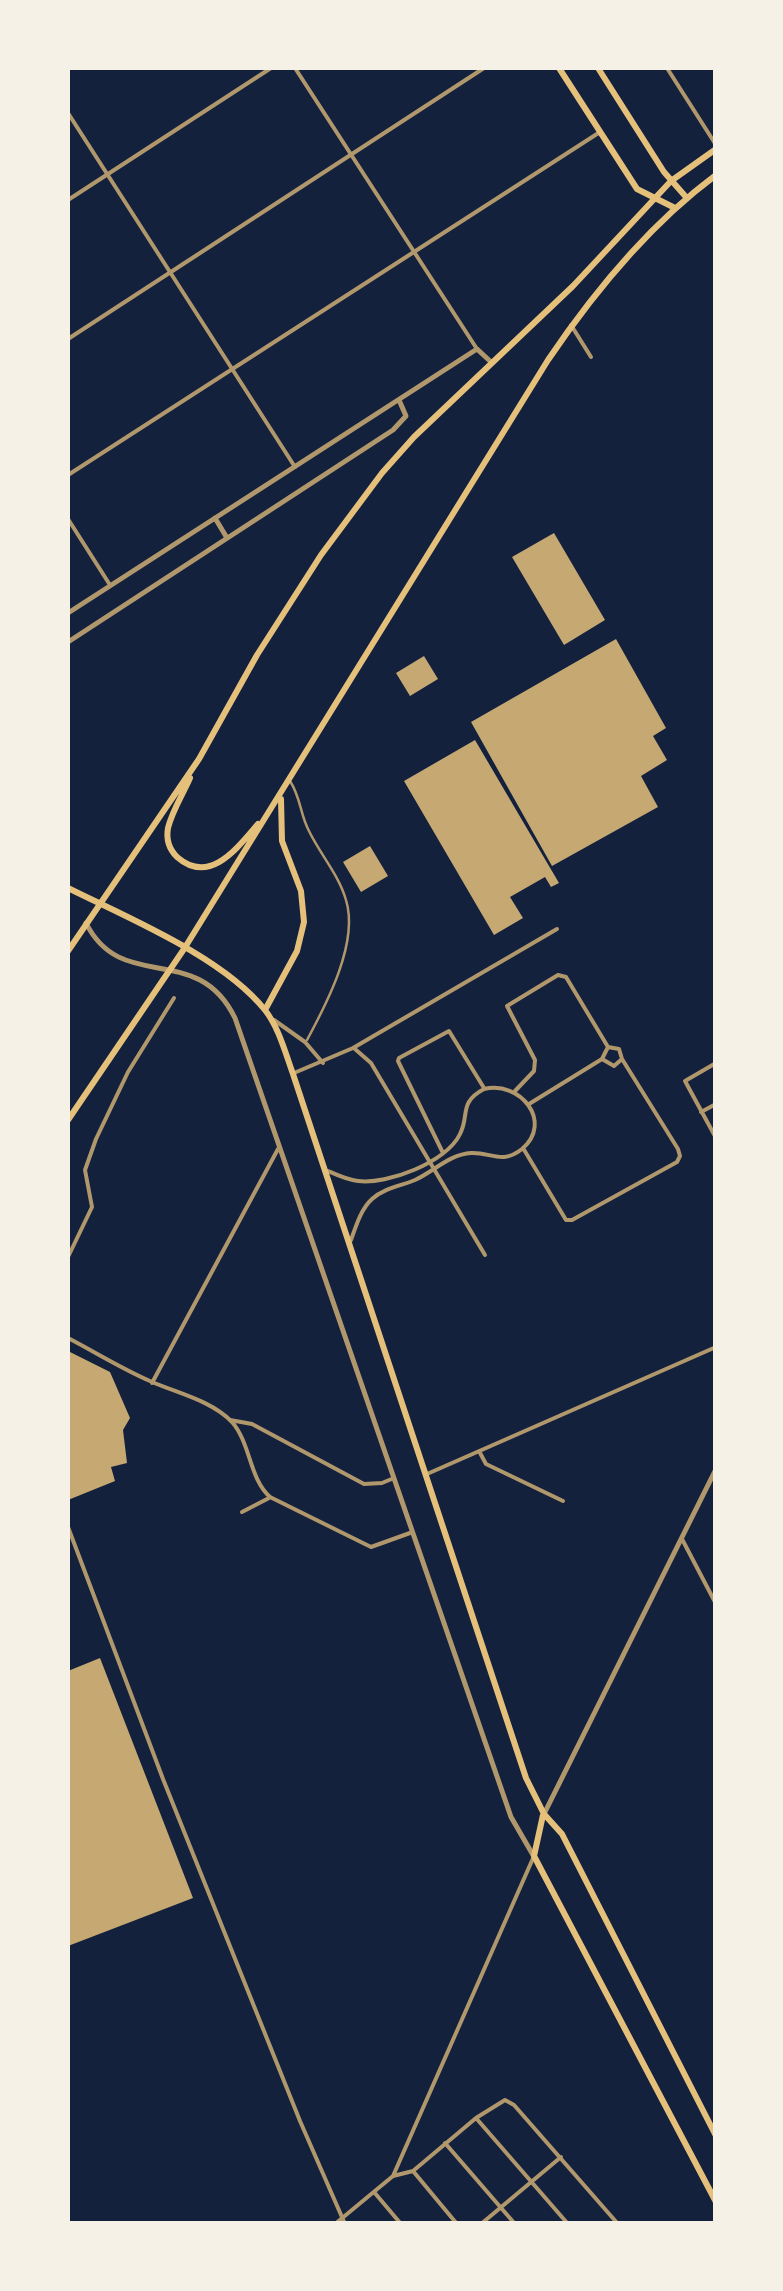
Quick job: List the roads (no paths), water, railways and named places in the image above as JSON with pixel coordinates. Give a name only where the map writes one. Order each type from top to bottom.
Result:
[{"type":"main road","points":[[560,68],[637,189],[675,208]]},
{"type":"main road","points":[[598,68],[671,181],[686,197]]},
{"type":"main road","points":[[68,951],[199,759],[257,655],[340,528],[414,437],[574,286],[671,181],[716,147]]},
{"type":"main road","points":[[68,1120],[184,949],[571,325],[675,208],[716,175]]},
{"type":"main road","points":[[199,759],[168,830],[171,850],[187,863],[208,866],[224,860],[274,806]]},
{"type":"main road","points":[[264,1010],[297,951],[304,922],[301,892],[282,841],[281,795]]},
{"type":"main road","points":[[68,888],[235,980],[270,1018],[427,1474],[526,1778],[544,1814],[562,1834],[716,2136]]},
{"type":"main road","points":[[544,1814],[534,1856],[716,2202]]},
{"type":"street","points":[[68,200],[271,68]]},
{"type":"street","points":[[295,68],[476,349],[491,362]]},
{"type":"street","points":[[68,339],[484,68]]},
{"type":"street","points":[[667,68],[716,147]]},
{"type":"street","points":[[68,114],[294,467]]},
{"type":"street","points":[[68,475],[600,132]]},
{"type":"street","points":[[571,325],[591,357]]},
{"type":"street","points":[[68,613],[476,349]]},
{"type":"street","points":[[68,642],[401,424],[406,416],[399,400]]},
{"type":"street","points":[[215,518],[227,538]]},
{"type":"street","points":[[68,520],[110,586]]},
{"type":"street","points":[[86,923],[98,943],[107,949],[142,967],[207,981],[227,1002],[281,1145],[511,1818],[534,1856],[393,2176]]},
{"type":"street","points":[[292,1074],[353,1048],[557,929]]},
{"type":"street","points":[[515,1091],[536,1066],[507,1009],[510,1003],[563,974],[606,1048],[603,1061]]},
{"type":"street","points":[[68,1257],[92,1207],[85,1170],[96,1138],[128,1072],[174,998]]},
{"type":"street","points":[[270,1018],[306,1042],[323,1063]]},
{"type":"street","points":[[443,1153],[399,1058],[450,1031],[484,1090]]},
{"type":"street","points":[[353,1048],[371,1063],[484,1255]]},
{"type":"street","points":[[523,1148],[566,1220],[677,1162],[678,1149],[620,1062],[619,1049],[606,1048]]},
{"type":"street","points":[[529,1104],[594,1064],[603,1061],[614,1066],[620,1062]]},
{"type":"street","points":[[716,1064],[685,1080],[716,1138]]},
{"type":"street","points":[[323,1169],[356,1182],[403,1174],[443,1153],[462,1132],[466,1106],[484,1090],[503,1087],[515,1091],[529,1104],[534,1124],[530,1140],[523,1148],[506,1158],[461,1155],[375,1196],[349,1244]]},
{"type":"street","points":[[702,1112],[716,1104]]},
{"type":"street","points":[[152,1383],[281,1145]]},
{"type":"street","points":[[68,1338],[230,1420],[252,1424],[364,1484],[394,1478]]},
{"type":"street","points":[[427,1474],[716,1347]]},
{"type":"street","points":[[230,1420],[240,1434],[262,1490],[270,1497],[371,1547],[414,1532]]},
{"type":"street","points":[[479,1451],[486,1464],[562,1501]]},
{"type":"street","points":[[544,1814],[716,1469]]},
{"type":"street","points":[[242,1512],[270,1497]]},
{"type":"street","points":[[68,1527],[163,1779],[343,2221]]},
{"type":"street","points":[[682,1539],[716,1604]]},
{"type":"street","points":[[335,2224],[393,2176],[413,2171],[476,2118],[505,2100],[514,2104],[618,2224]]},
{"type":"street","points":[[476,2118],[568,2224]]},
{"type":"street","points":[[446,2144],[515,2224]]},
{"type":"street","points":[[481,2224],[560,2157]]},
{"type":"street","points":[[413,2171],[457,2224]]},
{"type":"street","points":[[374,2192],[401,2224]]},
{"type":"lane","points":[[289,780],[300,795],[310,834],[346,896],[349,911],[348,933],[328,1001],[306,1042]]}]
